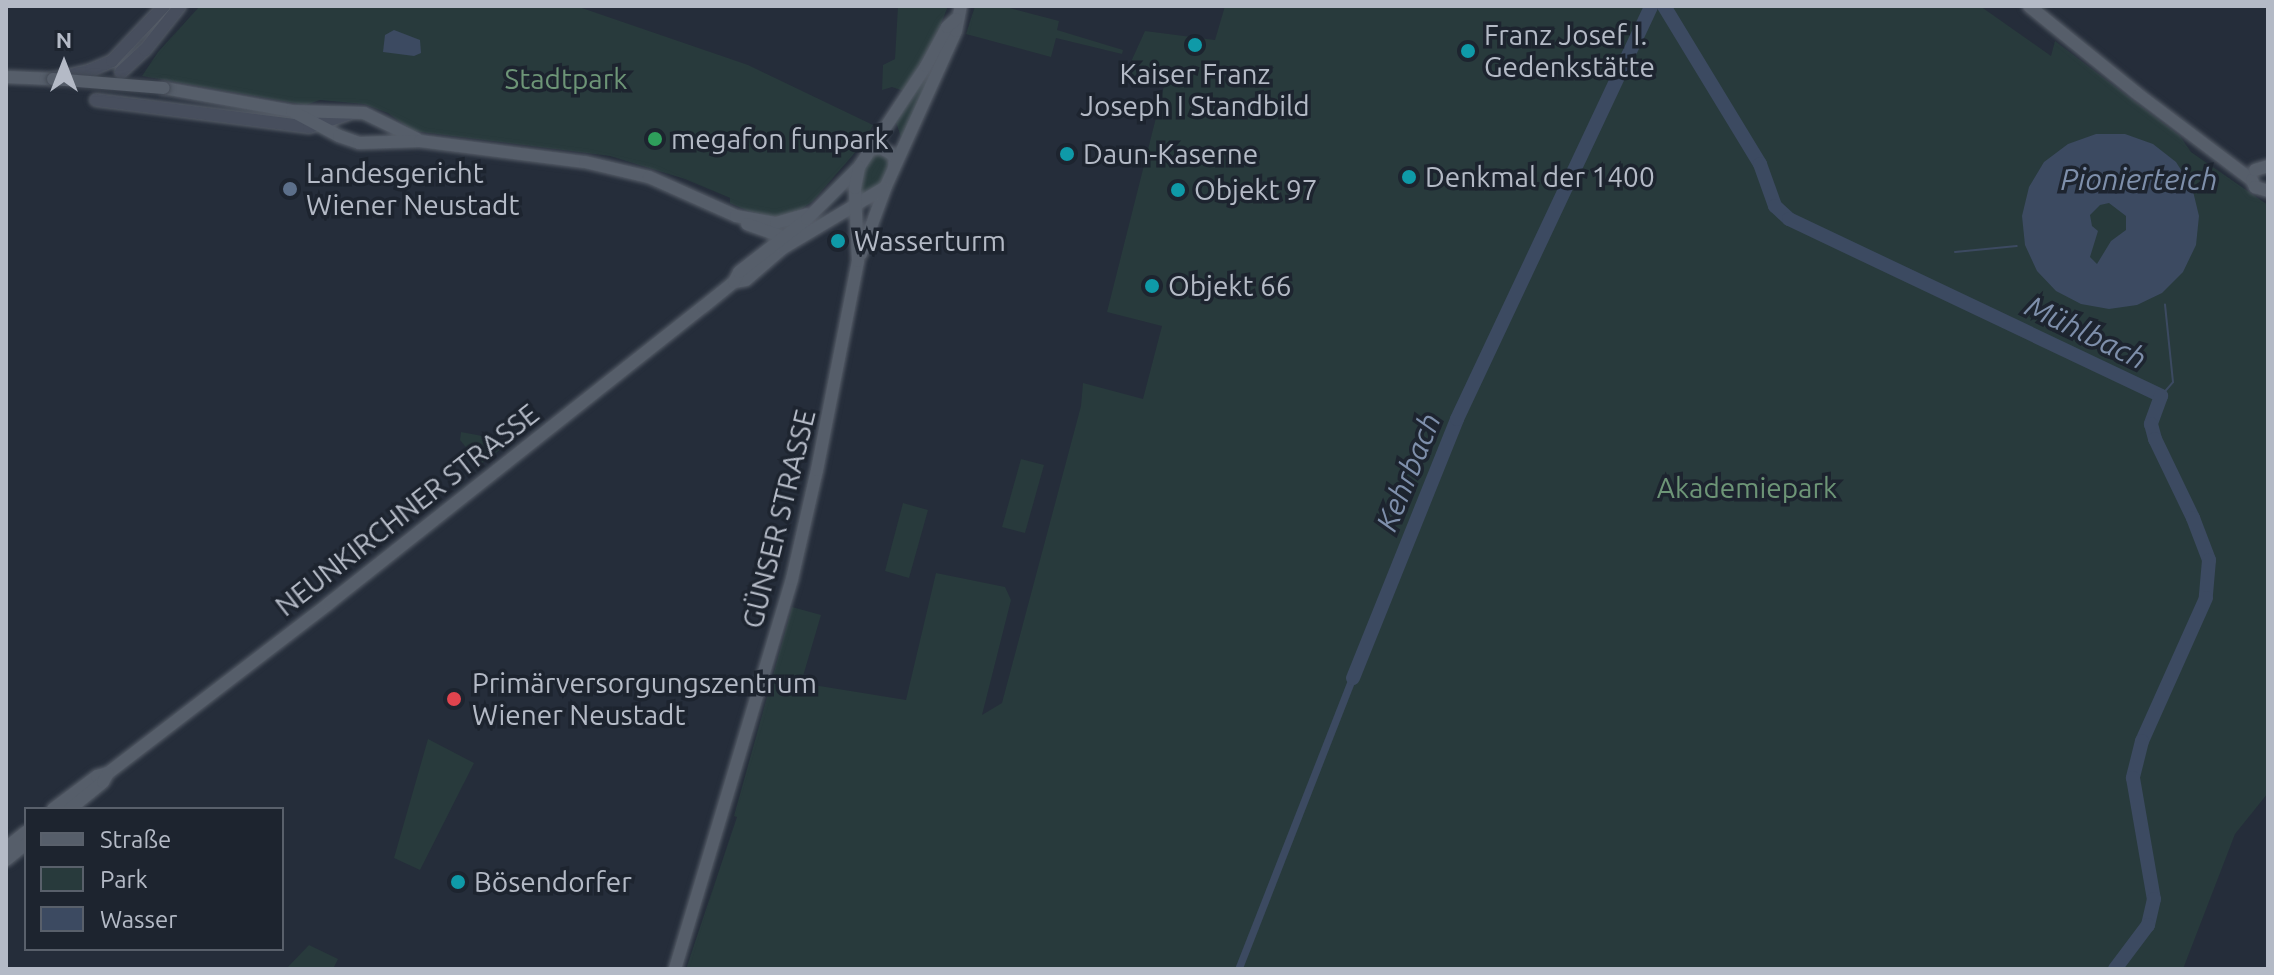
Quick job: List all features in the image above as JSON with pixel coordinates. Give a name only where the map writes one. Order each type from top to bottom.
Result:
[{"type":"main road","points":[[858,261],[886,186],[956,31],[961,6]]},
{"type":"main road","points":[[2029,6],[2228,162],[2262,170],[2259,190],[2268,191]]},
{"type":"main road","name":"NEUNKIRCHNER STRASSE","points":[[734,282],[746,280],[859,167],[926,66],[947,27],[956,19]]},
{"type":"main road","points":[[6,77],[164,88],[292,111],[371,115],[420,141]]},
{"type":"main road","points":[[292,111],[320,123],[347,140],[420,141],[611,166],[649,177],[783,242],[801,236],[886,186]]},
{"type":"main road","points":[[369,142],[376,128],[371,115]]},
{"type":"main road","points":[[871,149],[881,148],[895,157],[894,168]]},
{"type":"main road","points":[[858,261],[855,188],[859,167]]},
{"type":"main road","points":[[740,219],[776,223],[813,212]]},
{"type":"main road","points":[[831,217],[850,222],[857,232]]},
{"type":"main road","points":[[740,219],[760,243],[757,257]]},
{"type":"main road","points":[[776,223],[783,242]]},
{"type":"main road","name":"NEUNKIRCHNER STRASSE","points":[[72,807],[103,782],[108,773],[734,282],[739,272],[757,257],[783,242]]},
{"type":"main road","name":"GÜNSER STRASSE","points":[[675,969],[792,579],[835,393],[858,261]]},
{"type":"main road","name":"NEUNKIRCHNER STRASSE","points":[[56,807],[97,776],[108,773]]},
{"type":"main road","points":[[6,848],[24,834]]},
{"type":"main road","points":[[6,860],[24,846]]},
{"type":"street","points":[[53,79],[91,70],[112,61],[164,6]]},
{"type":"street","points":[[180,6],[96,100],[309,127],[350,112]]},
{"type":"street","points":[[124,70],[141,105]]},
{"type":"green space","name":"Stadtpark","points":[[200,6],[576,6],[748,65],[873,125],[865,141],[813,201],[797,212],[777,218],[748,211],[730,203],[730,198],[685,179],[610,156],[413,131],[388,113],[364,104],[320,100],[306,105],[142,76],[158,52]]},
{"type":"green space","points":[[898,6],[948,6],[937,34],[904,91],[892,87],[882,90],[883,65],[895,59]]},
{"type":"green space","points":[[975,6],[1002,6],[1059,21],[1057,30],[1123,50],[1122,54],[1056,38],[1051,57],[966,34]]},
{"type":"green space","name":"Akademiepark","points":[[1225,6],[1980,6],[2051,56],[2055,41],[2180,136],[2191,152],[2268,205],[2268,793],[2235,834],[2183,969],[686,969],[737,817],[734,816],[792,607],[821,615],[801,683],[906,700],[936,573],[1005,587],[1011,600],[982,715],[1002,703],[1081,406],[1083,383],[1143,399],[1162,326],[1107,312],[1165,82],[1125,75],[1145,31],[1215,40]]},
{"type":"green space","points":[[945,41],[902,140],[896,122]]},
{"type":"green space","points":[[871,149],[890,153],[886,186],[857,205],[855,188]]},
{"type":"green space","points":[[461,432],[509,443],[477,467],[474,462],[482,457],[478,449],[469,451],[460,440]]},
{"type":"green space","points":[[1021,459],[1044,465],[1025,533],[1002,527]]},
{"type":"green space","points":[[903,503],[928,510],[909,578],[885,571]]},
{"type":"green space","points":[[428,739],[474,763],[420,870],[394,858]]},
{"type":"green space","points":[[309,945],[338,959],[333,969],[286,969]]},
{"type":"water","points":[[394,30],[420,40],[421,53],[414,56],[383,52],[385,35]]},
{"type":"water","name":"Pionierteich","points":[[2096,134],[2125,134],[2153,144],[2176,162],[2192,187],[2199,216],[2196,245],[2183,272],[2162,293],[2137,305],[2109,309],[2081,304],[2056,291],[2037,271],[2025,245],[2022,216],[2029,187],[2044,162],[2068,144]],"holes":[[[2109,203],[2126,216],[2126,230],[2111,241],[2097,264],[2090,257],[2098,231],[2092,226],[2090,215],[2100,205]]]},
{"type":"water","points":[[1359,652],[1360,670],[1243,969],[1235,969]]},
{"type":"waterway","name":"Kehrbach","points":[[1353,678],[1457,419],[1651,6]]},
{"type":"waterway","name":"Mühlbach","points":[[1664,6],[1760,164],[1775,206],[1789,219],[2161,396],[2151,424],[2209,560],[2206,598],[2142,741],[2133,778],[2154,899],[2148,925],[2115,969]]},
{"type":"waterway","points":[[1955,252],[2017,246]]},
{"type":"waterway","points":[[2161,396],[2173,382],[2165,304]]},
{"type":"place","name":"Kaiser Franz Joseph I Standbild","points":[[1195,45]]},
{"type":"place","name":"Franz Josef I. Gedenkstätte","points":[[1468,51]]},
{"type":"place","name":"megafon funpark","points":[[655,139]]},
{"type":"place","name":"Daun-Kaserne","points":[[1067,154]]},
{"type":"place","name":"Denkmal der 1400","points":[[1409,177]]},
{"type":"place","name":"Landesgericht Wiener Neustadt","points":[[290,189]]},
{"type":"place","name":"Objekt 97","points":[[1178,190]]},
{"type":"place","name":"Wasserturm","points":[[838,241]]},
{"type":"place","name":"Objekt 66","points":[[1152,286]]},
{"type":"place","name":"Primärversorgungszentrum Wiener Neustadt","points":[[454,699]]},
{"type":"place","name":"Bösendorfer","points":[[458,882]]}]
